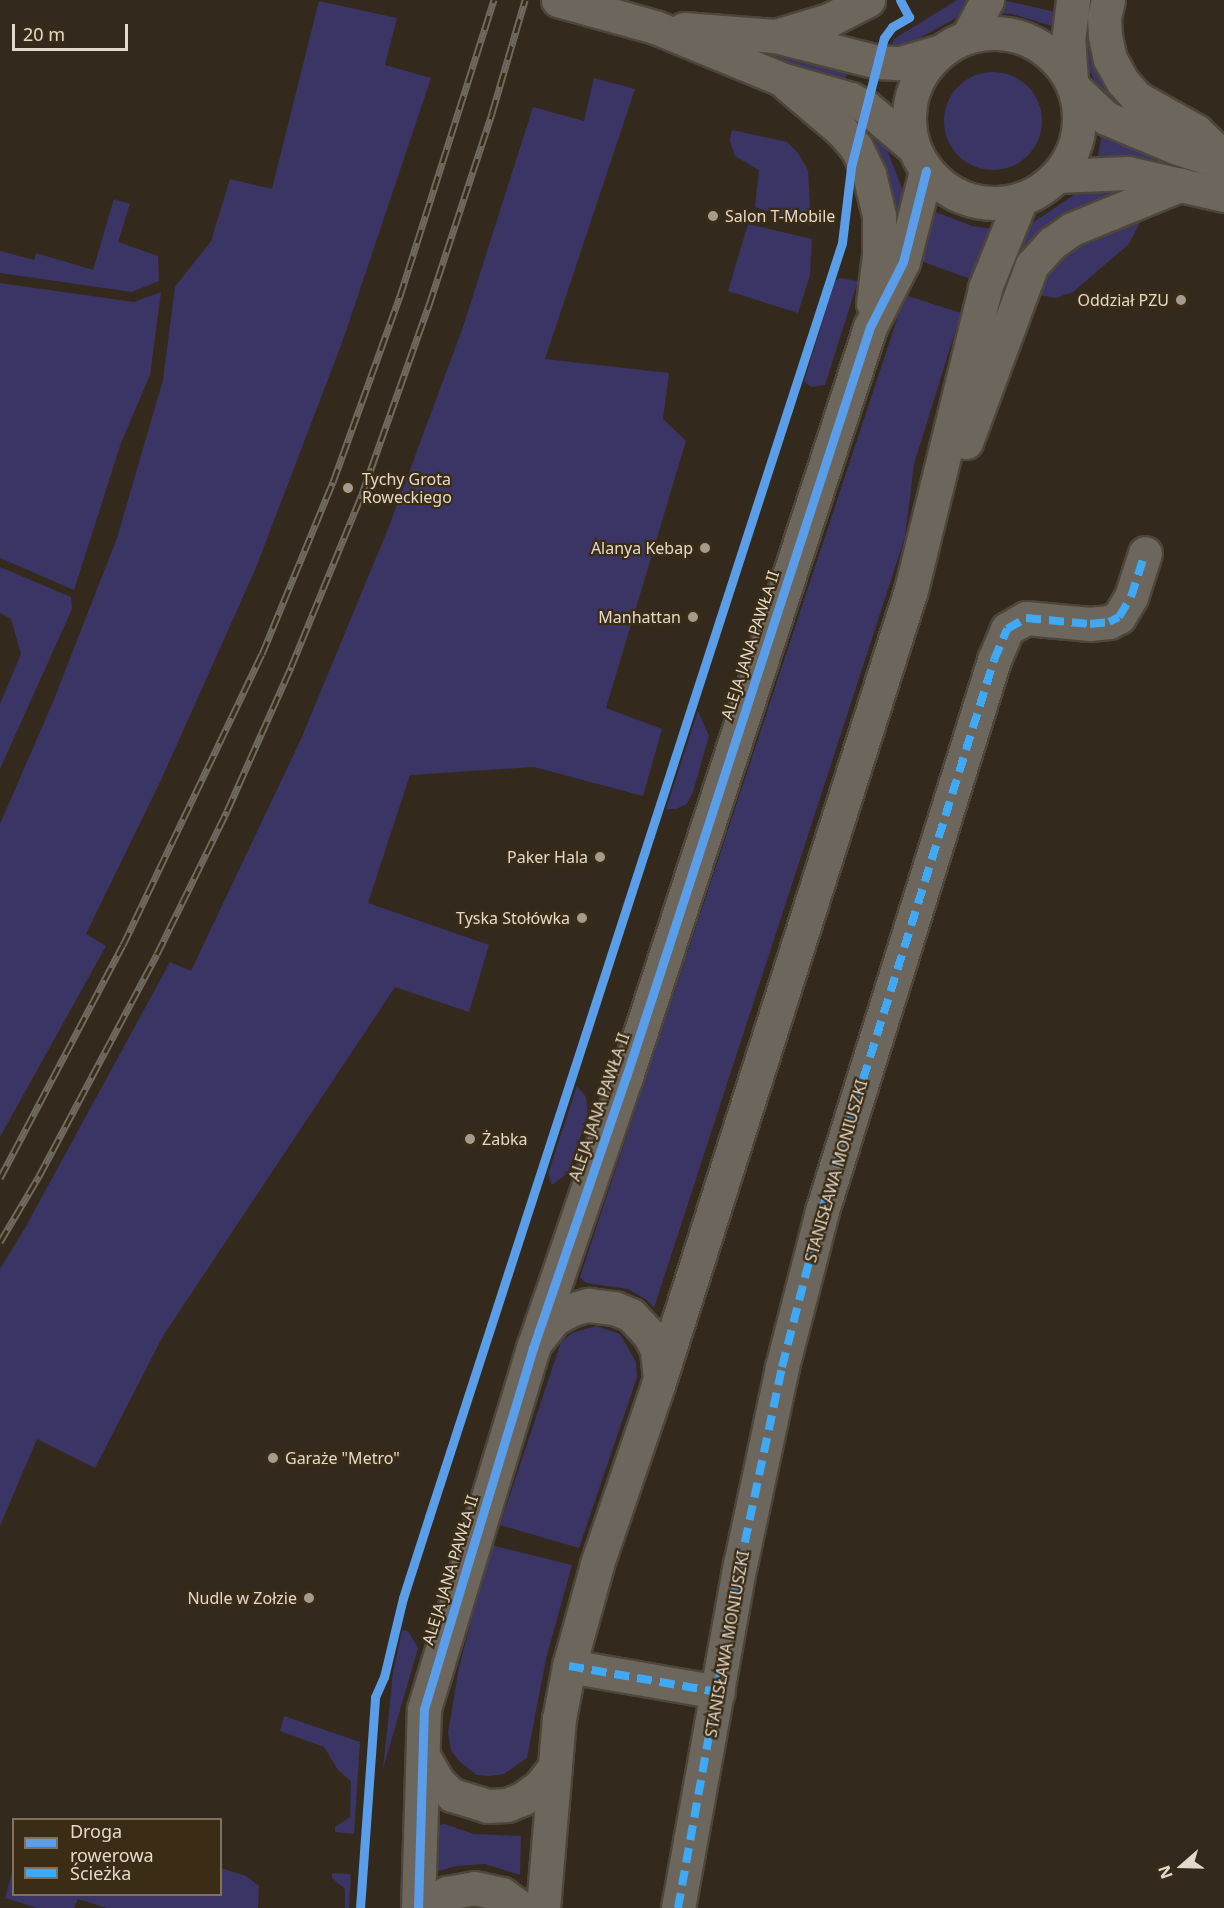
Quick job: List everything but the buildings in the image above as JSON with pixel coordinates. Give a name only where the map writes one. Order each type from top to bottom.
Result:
[{"type":"street","points":[[558,0],[655,27],[781,79],[838,94],[866,107],[946,189],[969,200],[995,204],[1021,200],[1041,190],[1058,176],[1071,156],[1078,134],[1079,111],[1072,84],[1068,41],[1073,0]]},
{"type":"street","points":[[775,36],[829,20],[868,0]]},
{"type":"street","points":[[968,36],[987,0]]},
{"type":"street","points":[[1108,0],[1104,18],[1105,36],[1110,59],[1123,82],[1137,98],[1196,131],[1224,158]]},
{"type":"street","points":[[655,27],[775,36],[878,62],[900,63],[938,52],[968,36],[998,32],[1028,39],[1053,56],[1072,84],[1106,118],[1175,147],[1224,164]]},
{"type":"street","points":[[870,327],[903,262],[919,159],[908,121],[911,95],[921,71],[938,52]]},
{"type":"street","points":[[781,79],[856,147],[869,174],[879,214],[879,245],[870,327]]},
{"type":"street","points":[[1058,176],[1128,173],[1224,195]]},
{"type":"street","points":[[543,1908],[559,1719],[569,1666],[597,1564],[658,1385],[911,590],[1032,265],[1052,243],[1072,229],[1180,185]]},
{"type":"street","points":[[911,590],[985,288],[1021,200]]},
{"type":"street","name":"ALEJA JANA PAWŁA II","points":[[418,1908],[424,1708],[533,1348],[626,1077],[870,327]]},
{"type":"street","name":"STANISŁAWA MONIUSZKI","points":[[678,1908],[740,1565],[782,1367],[822,1211],[994,660],[1007,629],[1026,618],[1090,624],[1109,622],[1119,617],[1131,597],[1145,553]]},
{"type":"street","points":[[533,1348],[548,1326],[570,1310],[588,1305],[615,1308],[631,1315],[649,1334],[659,1359],[658,1385]]},
{"type":"street","points":[[569,1666],[718,1692]]},
{"type":"street","points":[[423,1756],[438,1782],[452,1794],[487,1806],[507,1805],[524,1798],[540,1786],[555,1767]]},
{"type":"street","points":[[429,1908],[447,1893],[474,1888],[502,1894],[521,1908]]},
{"type":"shaded area","points":[[957,0],[973,0],[958,17],[907,45],[891,47],[894,39]]},
{"type":"shaded area","points":[[1003,0],[1056,12],[1052,26],[1012,14],[997,13]]},
{"type":"shaded area","points":[[319,1],[397,18],[385,65],[431,78],[343,340],[255,570],[161,780],[86,934],[106,946],[0,1137],[0,824],[53,702],[117,538],[163,380],[175,287],[211,241],[230,179],[272,189]]},
{"type":"shaded area","points":[[1080,18],[1092,21],[1138,117],[1134,123],[1098,89],[1081,51]]},
{"type":"shaded area","points":[[756,48],[848,70],[843,85],[757,60]]},
{"type":"shaded area","points":[[993,72],[1012,75],[1028,86],[1039,102],[1042,121],[1039,140],[1028,156],[1012,167],[993,170],[974,167],[958,156],[947,140],[944,121],[947,102],[958,86],[974,75]]},
{"type":"shaded area","points":[[594,78],[635,89],[545,359],[669,373],[663,419],[686,441],[606,708],[662,729],[643,796],[534,767],[410,775],[368,903],[489,945],[469,1012],[395,987],[163,1336],[95,1468],[37,1439],[0,1526],[0,1269],[25,1228],[170,962],[191,971],[301,739],[388,529],[463,327],[533,107],[584,121]]},
{"type":"shaded area","points":[[870,125],[884,142],[903,191],[904,210],[897,235],[866,144]]},
{"type":"shaded area","points":[[732,130],[787,142],[798,153],[808,170],[811,225],[755,207],[759,170],[735,156],[730,141]]},
{"type":"shaded area","points":[[1102,133],[1128,146],[1162,156],[1160,167],[1097,161]]},
{"type":"shaded area","points":[[1128,188],[1009,286],[998,284],[1026,227],[1080,191]]},
{"type":"shaded area","points":[[114,199],[130,204],[118,242],[158,256],[159,281],[132,292],[0,273],[0,251],[34,260],[36,253],[93,270]]},
{"type":"shaded area","points":[[930,210],[972,226],[993,229],[973,280],[918,260],[928,230]]},
{"type":"shaded area","points":[[1143,216],[1129,244],[1073,292],[1056,298],[1033,294],[1057,253]]},
{"type":"shaded area","points":[[748,224],[812,239],[810,275],[798,313],[728,291]]},
{"type":"shaded area","points":[[840,278],[858,281],[825,385],[811,387],[804,381],[835,281]]},
{"type":"shaded area","points":[[0,283],[134,302],[161,292],[150,375],[121,443],[74,590],[0,558]]},
{"type":"shaded area","points":[[905,295],[961,313],[914,464],[905,537],[654,1308],[647,1300],[628,1289],[586,1283],[580,1277]]},
{"type":"shaded area","points":[[0,567],[71,597],[72,609],[0,769],[0,704],[21,654],[11,619],[0,613]]},
{"type":"shaded area","points":[[698,711],[709,736],[693,792],[687,804],[676,809],[666,809]]},
{"type":"shaded area","points":[[577,1086],[586,1097],[588,1115],[568,1173],[552,1185],[548,1174]]},
{"type":"shaded area","points":[[596,1326],[620,1334],[636,1362],[637,1377],[579,1548],[500,1525],[561,1342],[572,1333]]},
{"type":"shaded area","points":[[491,1545],[572,1565],[546,1659],[527,1758],[504,1774],[489,1776],[477,1775],[460,1762],[451,1750],[448,1733],[459,1667]]},
{"type":"shaded area","points":[[402,1630],[408,1631],[418,1648],[383,1769],[393,1673]]},
{"type":"shaded area","points":[[284,1716],[360,1742],[354,1834],[335,1832],[335,1827],[350,1817],[351,1781],[338,1770],[324,1747],[280,1731]]},
{"type":"shaded area","points":[[445,1824],[473,1834],[521,1836],[520,1875],[485,1864],[456,1866],[439,1871],[436,1864],[438,1831],[440,1825]]},
{"type":"shaded area","points":[[222,1868],[246,1876],[259,1886],[258,1908],[107,1908],[78,1899],[74,1908],[37,1908],[5,1898],[12,1873],[12,1896],[222,1896]]},
{"type":"shaded area","points":[[332,1873],[351,1874],[349,1908],[345,1908],[345,1889],[332,1878]]},
{"type":"railway","points":[[0,1178],[123,945],[262,654],[333,482],[400,296],[494,0]]},
{"type":"railway","points":[[0,1242],[39,1176],[157,954],[227,811],[291,667],[362,494],[429,305],[492,113],[525,0]]},
{"type":"marked path","points":[[678,1908],[740,1565],[782,1367],[822,1211],[994,660],[1007,629],[1026,618],[1090,624],[1109,622],[1119,617],[1131,597],[1145,553]]},
{"type":"marked path","points":[[569,1666],[718,1692]]},
{"type":"cycle path","points":[[360,1908],[375,1697],[384,1677],[403,1598],[842,243],[851,167],[884,38],[892,27],[909,17],[900,0]]},
{"type":"cycle path","points":[[418,1908],[424,1709],[533,1348],[626,1077],[870,327],[903,262],[926,171]]},
{"type":"place","name":"Salon T-Mobile","points":[[713,216]]},
{"type":"place","name":"Oddział PZU","points":[[1181,300]]},
{"type":"place","name":"Tychy Grota Roweckiego","points":[[348,488]]},
{"type":"place","name":"Alanya Kebap","points":[[705,548]]},
{"type":"place","name":"Manhattan","points":[[693,617]]},
{"type":"place","name":"Paker Hala","points":[[600,857]]},
{"type":"place","name":"Tyska Stołówka","points":[[582,918]]},
{"type":"place","name":"Żabka","points":[[470,1139]]},
{"type":"place","name":"Garaże \"Metro\"","points":[[273,1458]]},
{"type":"place","name":"Nudle w Zołzie","points":[[309,1598]]}]
